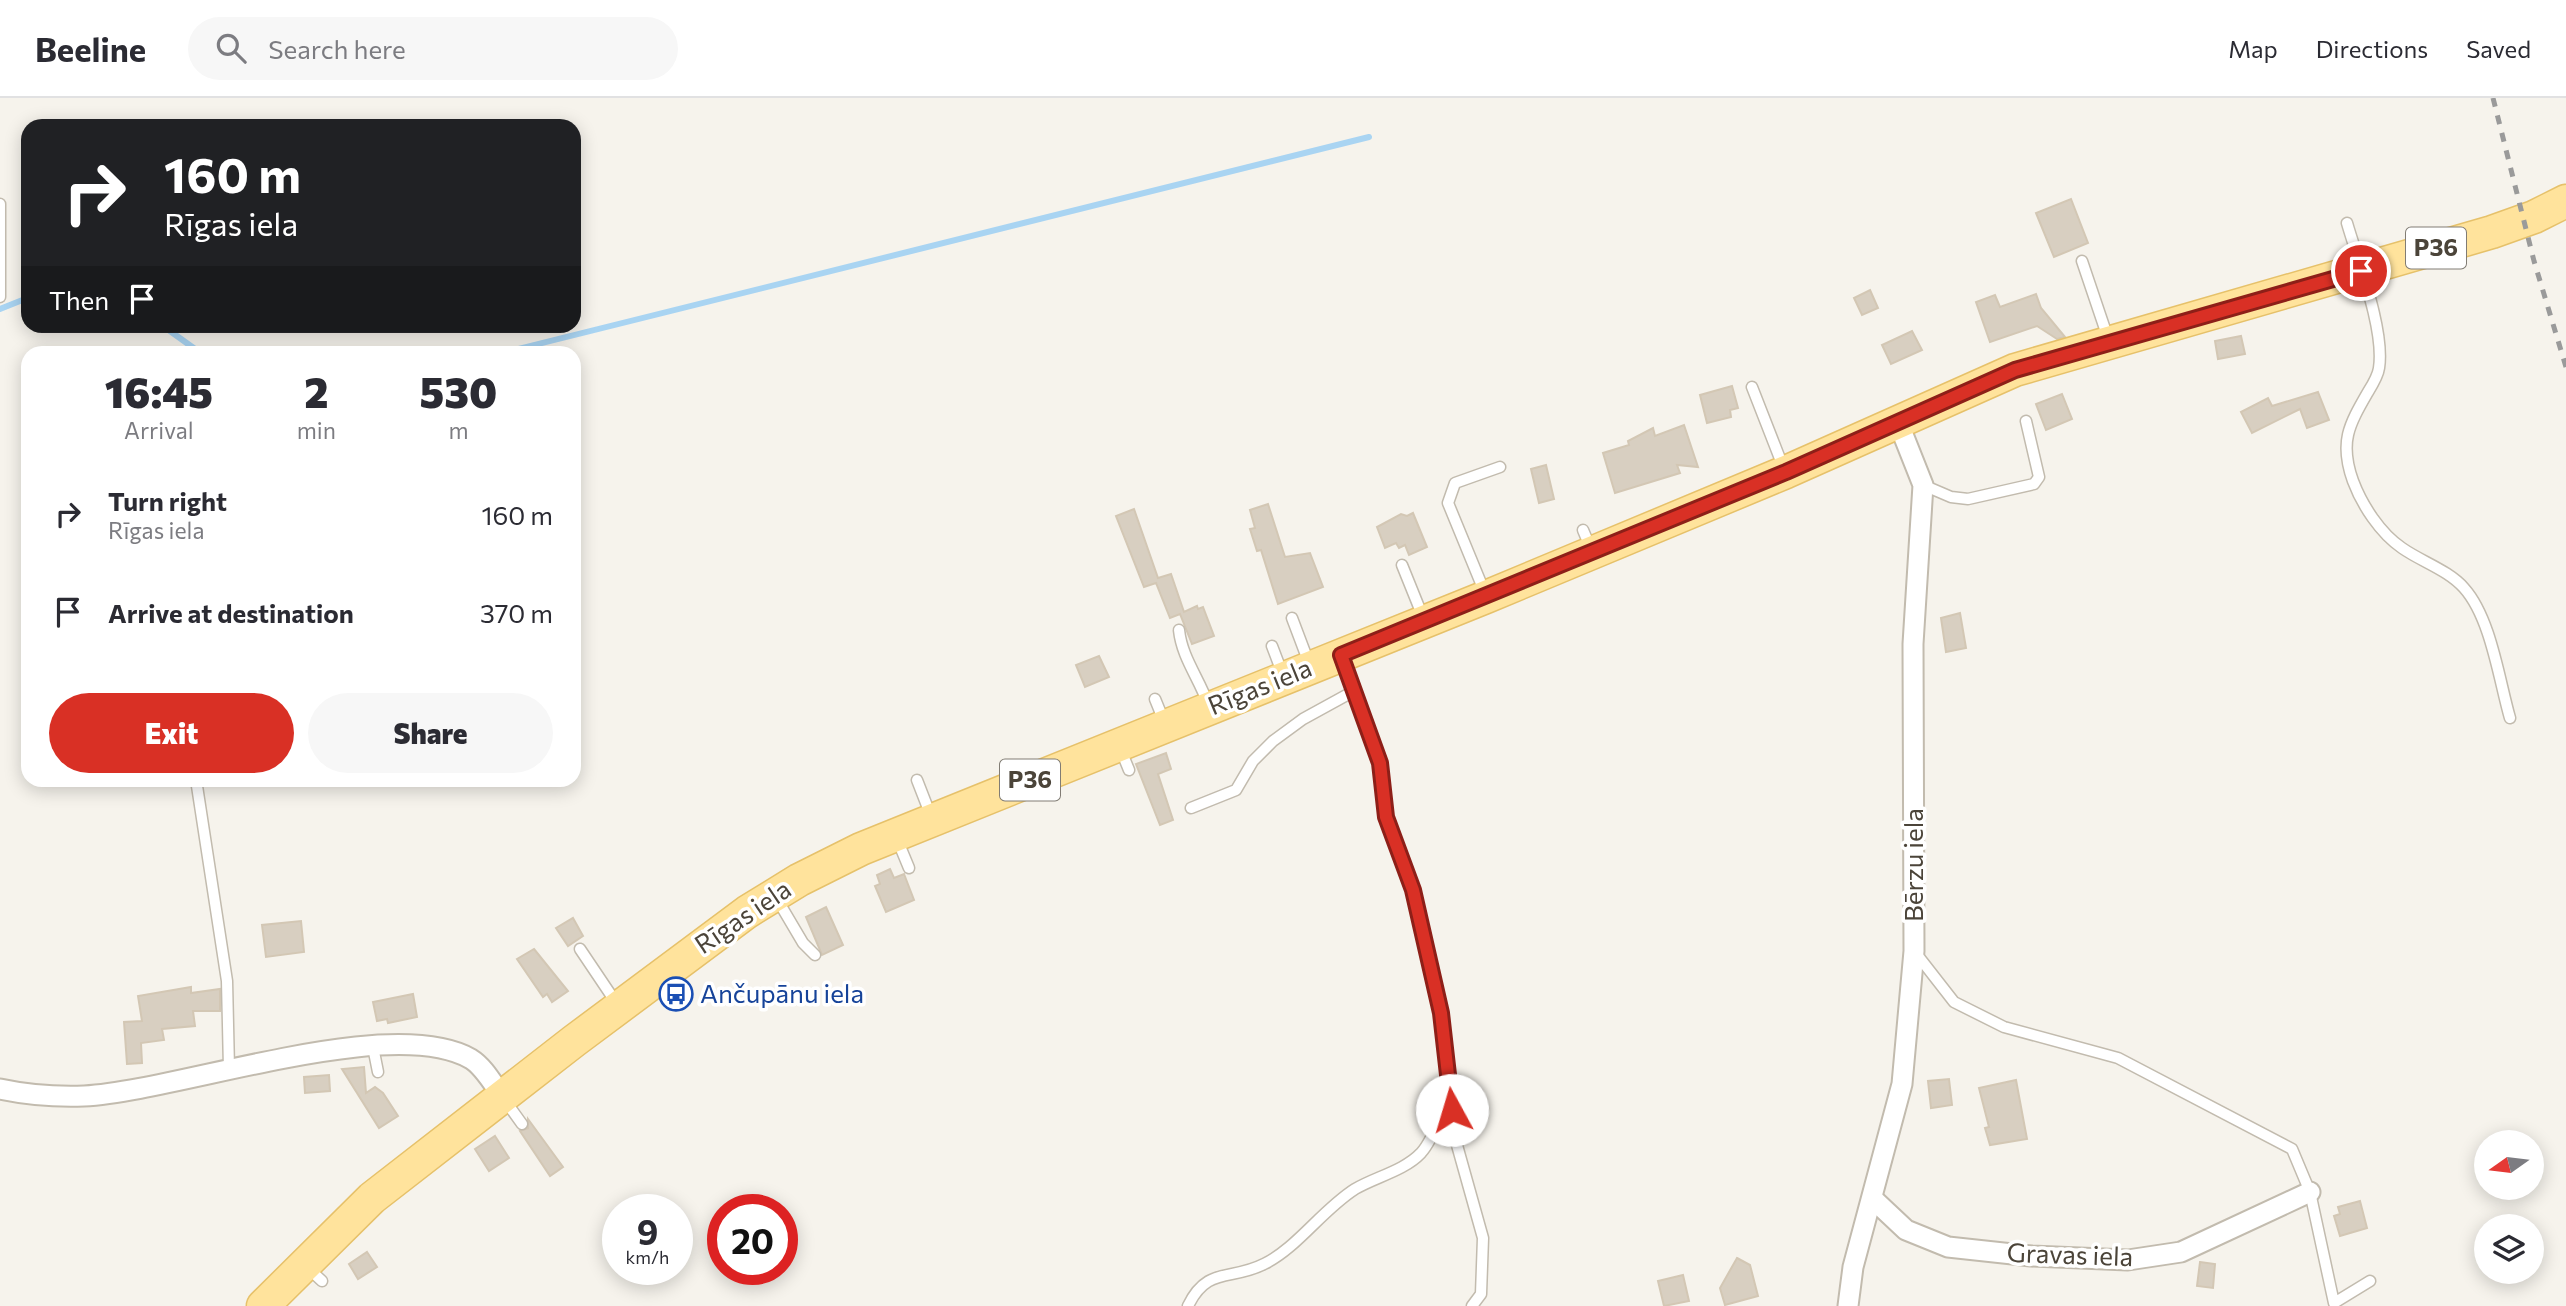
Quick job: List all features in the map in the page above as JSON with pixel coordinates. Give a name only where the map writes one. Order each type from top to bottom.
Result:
[{"type":"main road","name":"Rīgas iela","points":[[263,1306],[313,1272],[372,1198],[502,1096],[714,935],[826,866],[932,819],[1124,757],[1160,712],[1210,708],[1486,597],[1588,541],[1786,472],[2015,370],[2492,232],[2534,217],[2566,201]]},
{"type":"street","name":"Bērzu iela","points":[[1848,1306],[1853,1268],[1902,1084],[1914,951],[1913,645],[1923,485],[1898,422]]},
{"type":"street","points":[[0,1089],[33,1096],[86,1096],[229,1069],[373,1047],[412,1044],[452,1052],[472,1060],[502,1096]]},
{"type":"street","name":"Gravas iela","points":[[1873,1199],[1906,1230],[1948,1247],[2031,1256],[2128,1260],[2181,1252],[2310,1192]]},
{"type":"lane","points":[[0,204],[0,297]]},
{"type":"lane","points":[[2347,223],[2379,341],[2379,368],[2350,422],[2346,438],[2346,460],[2361,502],[2400,547],[2441,570],[2465,589],[2482,619],[2510,718]]},
{"type":"lane","points":[[2082,261],[2109,342]]},
{"type":"lane","points":[[1752,387],[1786,472]]},
{"type":"lane","points":[[1923,485],[1951,497],[1968,499],[2034,484],[2039,477],[2026,421]]},
{"type":"lane","points":[[1486,597],[1448,503],[1455,483],[1500,467]]},
{"type":"lane","points":[[1402,565],[1425,621]]},
{"type":"lane","points":[[1292,618],[1297,672]]},
{"type":"lane","points":[[1180,630],[1187,662],[1201,685],[1210,708]]},
{"type":"lane","points":[[1272,646],[1297,672]]},
{"type":"lane","points":[[1341,655],[1380,763],[1386,817],[1413,890],[1441,1013],[1455,1138],[1483,1238],[1481,1294],[1472,1306]]},
{"type":"lane","points":[[1191,807],[1236,790],[1253,761],[1273,741],[1303,719],[1354,691]]},
{"type":"lane","points":[[917,780],[932,819]]},
{"type":"lane","points":[[197,787],[227,981],[229,1069]]},
{"type":"lane","points":[[895,834],[909,868]]},
{"type":"lane","points":[[775,895],[803,943],[815,955]]},
{"type":"lane","points":[[580,949],[619,1006]]},
{"type":"lane","points":[[1914,951],[1954,1002],[2004,1027],[2118,1058],[2292,1149],[2310,1192],[2334,1303],[2370,1281]]},
{"type":"lane","points":[[373,1047],[378,1072]]},
{"type":"lane","points":[[502,1096],[522,1124]]},
{"type":"lane","points":[[1188,1306],[1202,1284],[1213,1277],[1266,1264],[1320,1215],[1355,1189],[1395,1170],[1420,1154],[1441,1115],[1452,1110]]},
{"type":"building","points":[[2071,199],[2088,243],[2054,257],[2036,213]]},
{"type":"building","points":[[1870,290],[1878,308],[1862,315],[1854,298]]},
{"type":"building","points":[[2036,294],[2041,308],[2065,337],[2057,339],[2037,326],[1990,342],[1976,302],[1995,295],[2000,307]]},
{"type":"building","points":[[1912,331],[1922,350],[1891,364],[1882,345]]},
{"type":"building","points":[[2241,336],[2245,354],[2218,359],[2215,341]]},
{"type":"building","points":[[1732,386],[1738,408],[1730,410],[1731,417],[1707,423],[1700,395]]},
{"type":"building","points":[[2318,392],[2329,420],[2307,428],[2300,409],[2252,433],[2241,412],[2268,398],[2272,406]]},
{"type":"building","points":[[2062,394],[2072,419],[2046,430],[2036,404]]},
{"type":"building","points":[[1684,425],[1698,467],[1677,465],[1680,473],[1615,493],[1603,453],[1629,445],[1628,441],[1653,428],[1655,436]]},
{"type":"building","points":[[1546,465],[1554,499],[1539,503],[1531,469]]},
{"type":"building","points":[[1268,504],[1285,557],[1310,553],[1323,587],[1278,604],[1261,550],[1257,551],[1250,529],[1255,528],[1250,510]]},
{"type":"building","points":[[1134,509],[1158,578],[1171,574],[1184,612],[1197,606],[1198,609],[1203,607],[1214,636],[1192,644],[1180,614],[1170,618],[1156,583],[1144,587],[1116,516]]},
{"type":"building","points":[[1413,513],[1427,547],[1409,555],[1405,545],[1399,548],[1396,543],[1385,548],[1377,527],[1401,514],[1407,516]]},
{"type":"building","points":[[1960,613],[1966,648],[1946,652],[1941,618]]},
{"type":"building","points":[[1099,656],[1109,677],[1085,687],[1076,665]]},
{"type":"building","points":[[1166,753],[1171,769],[1158,774],[1173,820],[1160,825],[1136,764]]},
{"type":"building","points":[[890,869],[894,878],[904,874],[914,900],[886,912],[875,886],[880,884],[877,875]]},
{"type":"building","points":[[826,907],[843,945],[822,955],[806,917]]},
{"type":"building","points":[[573,918],[583,936],[568,946],[556,928]]},
{"type":"building","points":[[301,921],[304,952],[266,957],[262,925]]},
{"type":"building","points":[[534,949],[568,991],[552,1002],[547,994],[543,997],[517,959]]},
{"type":"building","points":[[191,987],[191,993],[220,989],[220,1011],[193,1011],[195,1026],[162,1029],[164,1040],[141,1043],[142,1063],[127,1064],[124,1022],[142,1021],[138,996]]},
{"type":"building","points":[[413,994],[417,1017],[388,1023],[387,1019],[377,1021],[373,1002]]},
{"type":"building","points":[[364,1067],[366,1093],[375,1087],[383,1093],[398,1116],[379,1128],[342,1069]]},
{"type":"building","points":[[329,1075],[330,1091],[305,1093],[304,1077]]},
{"type":"building","points":[[1949,1079],[1952,1105],[1931,1108],[1928,1081]]},
{"type":"building","points":[[2016,1080],[2027,1139],[1990,1145],[1985,1128],[1989,1127],[1979,1088]]},
{"type":"building","points":[[528,1119],[563,1167],[550,1176],[520,1131],[528,1128]]},
{"type":"building","points":[[495,1136],[509,1158],[489,1171],[475,1149]]},
{"type":"building","points":[[2360,1201],[2367,1228],[2340,1236],[2334,1216],[2340,1214],[2338,1207]]},
{"type":"building","points":[[367,1252],[377,1267],[358,1279],[349,1264]]},
{"type":"building","points":[[1737,1258],[1750,1265],[1758,1296],[1725,1305],[1720,1288]]},
{"type":"building","points":[[2200,1262],[2215,1264],[2213,1288],[2197,1286]]},
{"type":"building","points":[[1683,1275],[1689,1301],[1664,1306],[1658,1281]]},
{"type":"waterway","points":[[530,346],[1369,137]]},
{"type":"waterway","points":[[0,309],[21,301]]},
{"type":"waterway","points":[[173,333],[191,346]]},
{"type":"railway","points":[[2493,98],[2534,261],[2566,367]]},
{"type":"place","name":"Ančupānu iela","points":[[676,994]]},
{"type":"route","points":[[1452,1110],[1441,1013],[1413,890],[1386,817],[1380,763],[1341,655],[1786,472],[2015,370],[2361,271]]}]
